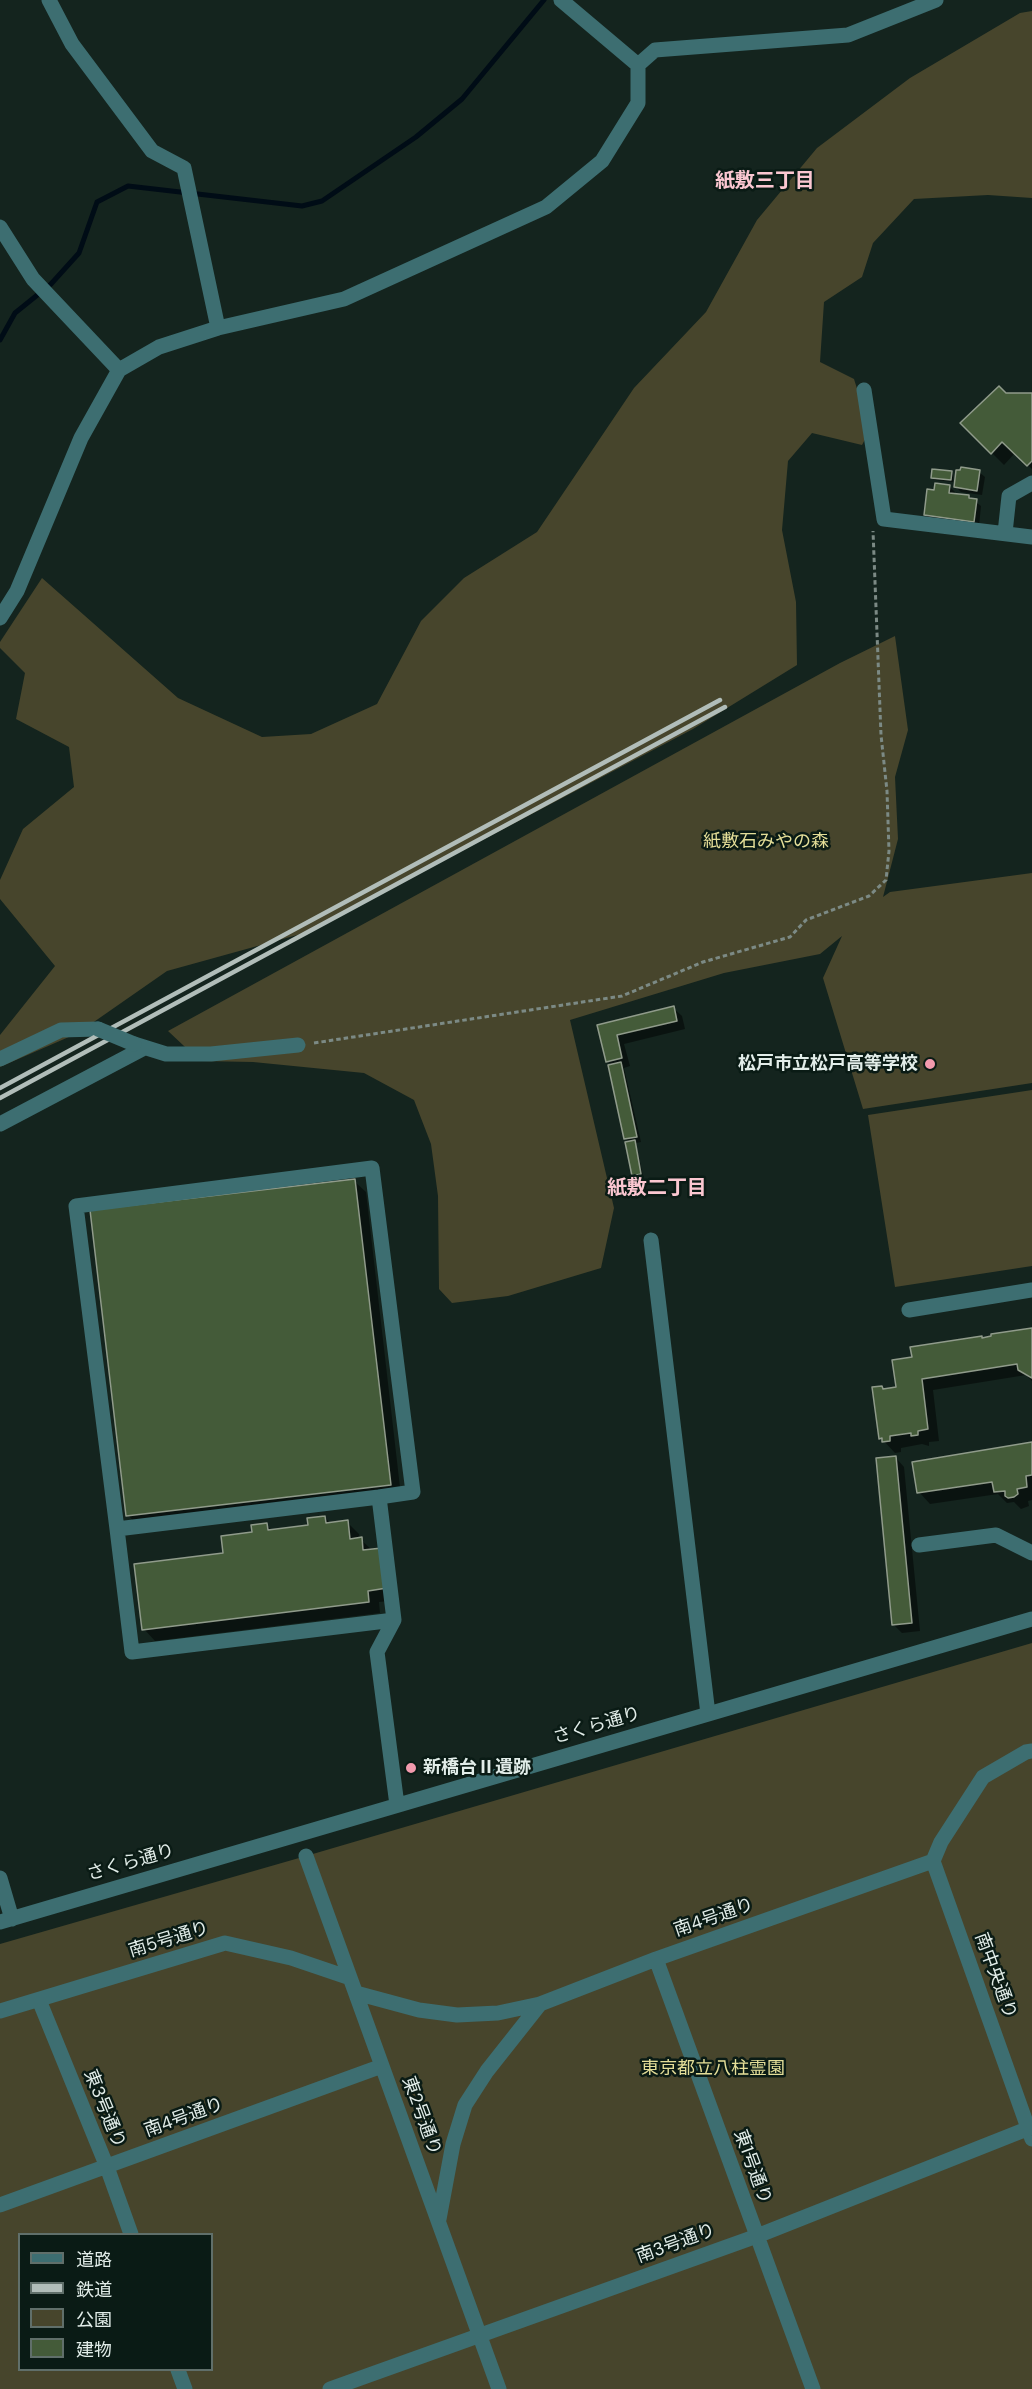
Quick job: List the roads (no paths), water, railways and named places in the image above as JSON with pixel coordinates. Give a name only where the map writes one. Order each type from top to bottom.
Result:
[{"type":"street","points":[[49,0],[72,44],[152,152],[184,168],[218,328]]},
{"type":"street","points":[[561,0],[638,65]]},
{"type":"street","points":[[0,618],[16,591],[81,438],[119,370],[159,347],[218,328],[344,299],[546,207],[602,161],[638,103],[638,65],[655,50],[848,35],[936,0]]},
{"type":"street","points":[[0,227],[33,279],[119,370]]},
{"type":"street","points":[[864,390],[884,519],[1032,537]]},
{"type":"street","points":[[1005,533],[1009,496],[1032,483]]},
{"type":"street","points":[[0,1059],[61,1030],[98,1029],[139,1046],[166,1054],[211,1054],[298,1045]]},
{"type":"street","points":[[0,1124],[139,1046]]},
{"type":"street","points":[[117,1529],[414,1492],[372,1168],[76,1206],[132,1653],[394,1620]]},
{"type":"street","points":[[651,1240],[708,1714]]},
{"type":"street","points":[[909,1310],[1032,1290]]},
{"type":"street","points":[[379,1497],[394,1620],[377,1652],[397,1805]]},
{"type":"street","points":[[919,1545],[996,1535],[1032,1553]]},
{"type":"street","name":"さくら通り","points":[[6,1920],[1032,1619]]},
{"type":"street","points":[[933,1861],[941,1842],[983,1776],[1026,1752],[1032,1751]]},
{"type":"street","name":"東2号通り","points":[[306,1856],[499,2389]]},
{"type":"street","name":"南4号通り","points":[[356,1993],[419,2010],[457,2015],[498,2013],[540,2004],[656,1959],[933,1861]]},
{"type":"street","name":"南中央通り","points":[[933,1861],[1031,2131]]},
{"type":"street","points":[[0,1878],[6,1920]]},
{"type":"street","name":"南5号通り","points":[[0,2011],[225,1943],[291,1958],[350,1978]]},
{"type":"street","name":"東1号通り","points":[[656,1959],[813,2389]]},
{"type":"street","name":"東3号通り","points":[[39,2000],[107,2167],[129,2233]]},
{"type":"street","points":[[439,2223],[453,2144],[465,2105],[488,2071],[540,2004]]},
{"type":"street","name":"南4号通り","points":[[0,2205],[382,2066]]},
{"type":"street","name":"南3号通り","points":[[330,2389],[757,2236],[1031,2131]]},
{"type":"street","points":[[178,2371],[185,2389]]},
{"type":"waterway","points":[[0,340],[15,313],[51,284],[79,253],[97,202],[128,186],[302,206],[322,201],[416,137],[462,99],[544,0]]},
{"type":"railway","points":[[0,1088],[720,700]]},
{"type":"railway","points":[[0,1098],[725,707]]},
{"type":"place","name":"松戸市立松戸高等学校","points":[[930,1064]]},
{"type":"place","name":"新橋台Ⅱ遺跡","points":[[411,1768]]},
{"type":"district","name":"紙敷三丁目","points":[[765,182]]},
{"type":"district","name":"紙敷二丁目","points":[[657,1189]]},
{"type":"park label","name":"紙敷石みやの森","points":[[766,842]]},
{"type":"park label","name":"東京都立八柱霊園","points":[[713,2069]]}]
